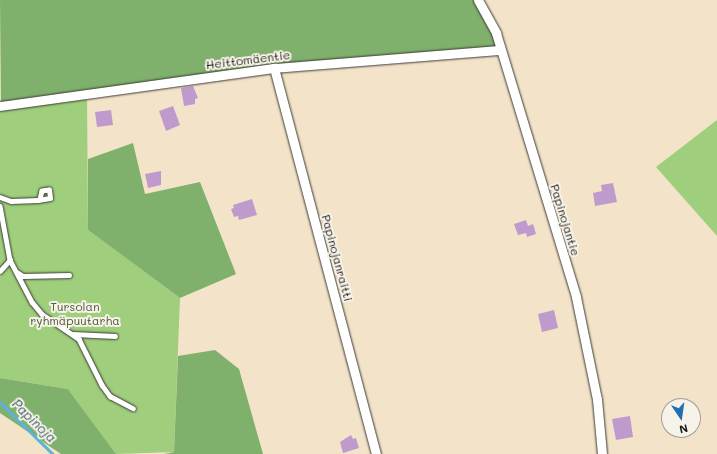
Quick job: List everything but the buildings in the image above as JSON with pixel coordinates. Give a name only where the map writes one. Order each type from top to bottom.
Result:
[{"type":"street","name":"Papinojantie","points":[[478,0],[496,33],[576,297],[597,399],[602,454]]},
{"type":"street","name":"Heittomäentie","points":[[0,106],[274,68],[500,50]]},
{"type":"street","name":"Papinojanraitti","points":[[274,68],[376,454]]},
{"type":"lane","points":[[0,197],[11,201],[40,200]]},
{"type":"lane","points":[[0,206],[10,260],[37,308],[79,339],[102,385],[110,396],[133,408]]},
{"type":"lane","points":[[0,266],[10,260]]},
{"type":"lane","points":[[0,271],[10,260]]},
{"type":"lane","points":[[16,271],[23,276],[69,275]]},
{"type":"lane","points":[[72,334],[115,336]]},
{"type":"green space","points":[[0,0],[478,0],[500,50],[274,68],[1,105]]},
{"type":"green space","name":"Tursolan ryhmäpuutarha","points":[[87,93],[88,230],[180,298],[174,452],[116,454],[68,389],[0,378],[0,107]]},
{"type":"green space","points":[[717,120],[717,236],[656,167]]},
{"type":"green space","points":[[133,143],[145,194],[200,182],[236,274],[180,298],[88,230],[88,159]]},
{"type":"green space","points":[[215,350],[239,369],[263,454],[164,454],[174,452],[178,356]]},
{"type":"green space","points":[[0,378],[68,389],[116,454],[61,454],[0,413]]},
{"type":"waterway","name":"Papinoja","points":[[0,402],[53,454]]}]
